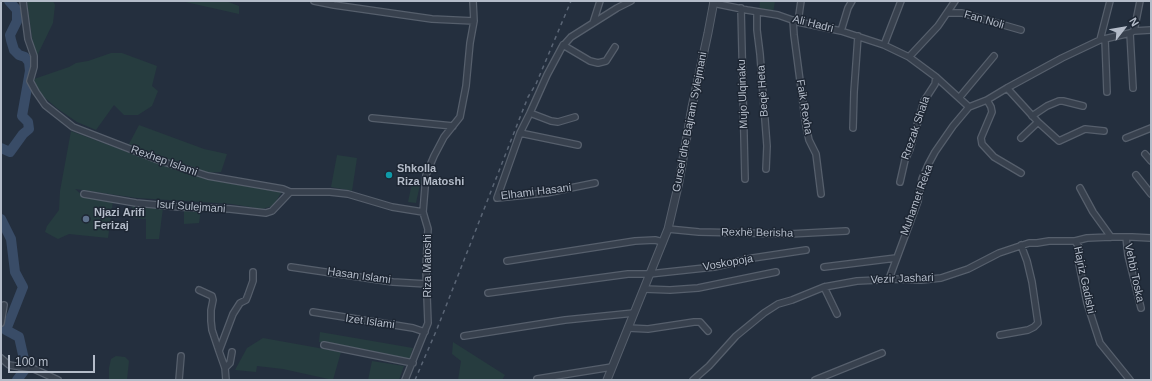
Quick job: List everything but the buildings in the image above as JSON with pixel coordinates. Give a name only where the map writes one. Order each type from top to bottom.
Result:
[{"type":"street","name":"Rexhep Islami","points":[[24,1],[28,40],[34,56],[34,67],[30,81],[45,105],[74,126],[181,169],[208,176],[283,189],[290,192],[330,192],[348,194],[392,207],[423,212]]},
{"type":"street","points":[[314,1],[432,19],[474,21]]},
{"type":"street","name":"Riza Matoshi","points":[[405,380],[426,332],[428,323],[426,269],[428,229],[423,212],[426,175],[444,137],[460,117],[466,86],[470,43],[474,21],[473,1]]},
{"type":"street","points":[[593,23],[600,1]]},
{"type":"street","name":"Elhami Hasani","points":[[596,183],[546,193],[496,198],[520,133],[547,75],[563,45],[571,37],[631,1]]},
{"type":"street","name":"Faik Rexha","points":[[801,1],[794,35],[806,126],[809,140],[816,154],[821,194]]},
{"type":"street","points":[[840,31],[852,1]]},
{"type":"street","points":[[884,45],[901,1]]},
{"type":"street","name":"Fan Noli","points":[[909,57],[927,39],[955,1]]},
{"type":"street","points":[[1107,92],[1102,40],[1110,1]]},
{"type":"street","points":[[1133,88],[1132,32],[1140,1]]},
{"type":"street","name":"Ali Hadri","points":[[714,2],[757,12],[778,15],[796,21],[858,36],[884,45],[909,57],[936,77],[969,107]]},
{"type":"street","name":"Gursel dhe Bajram Sylejmani","points":[[607,380],[668,230],[679,182],[692,107],[714,2]]},
{"type":"street","name":"Mujo Ulqinaku","points":[[741,8],[745,179]]},
{"type":"street","name":"Beqë Heta","points":[[757,12],[757,30],[767,146],[766,169]]},
{"type":"street","name":"Fan Noli","points":[[947,13],[962,13],[1021,30]]},
{"type":"street","points":[[969,107],[987,100],[1062,58],[1102,40],[1132,32],[1151,30]]},
{"type":"street","points":[[853,128],[858,36]]},
{"type":"street","points":[[563,45],[590,62],[598,63],[606,61],[615,47]]},
{"type":"street","points":[[959,98],[994,56]]},
{"type":"street","name":"Rrezak Shala","points":[[900,182],[905,160],[910,149],[924,100],[935,84],[936,77]]},
{"type":"street","points":[[1007,88],[1032,116],[1059,141],[1085,129],[1104,131]]},
{"type":"street","points":[[987,100],[992,112],[981,138],[982,144],[994,157],[1021,173]]},
{"type":"street","points":[[1032,116],[1047,106],[1059,101],[1084,106]]},
{"type":"street","name":"Muhamet Reka","points":[[889,279],[918,201],[922,179],[928,165],[953,126],[969,107]]},
{"type":"street","points":[[530,114],[558,122],[575,117]]},
{"type":"street","points":[[372,118],[453,126]]},
{"type":"street","points":[[1021,138],[1038,122]]},
{"type":"street","points":[[1126,138],[1151,128]]},
{"type":"street","points":[[520,133],[578,146]]},
{"type":"street","points":[[1145,154],[1151,161]]},
{"type":"street","points":[[1136,175],[1151,194]]},
{"type":"street","points":[[1080,188],[1111,237]]},
{"type":"street","name":"Isuf Sulejmani","points":[[84,194],[136,203],[179,207],[230,209],[266,213],[272,212],[290,192]]},
{"type":"street","name":"Rexhë Berisha","points":[[668,230],[789,234],[846,231]]},
{"type":"street","name":"Vehbi Toska","points":[[1126,237],[1128,255],[1141,308]]},
{"type":"street","name":"Vezir Jashari","points":[[693,380],[709,366],[736,336],[764,313],[778,304],[824,287],[857,281],[889,279],[922,280],[941,278],[968,269],[999,253],[1021,245],[1049,241],[1075,241],[1087,238],[1151,238]]},
{"type":"street","points":[[507,261],[634,241],[655,240],[663,242]]},
{"type":"street","name":"Hajriz Gadishi","points":[[1075,241],[1079,247],[1082,278],[1087,303],[1100,343],[1130,380]]},
{"type":"street","points":[[1000,335],[1028,330],[1038,323],[1028,261],[1021,245]]},
{"type":"street","name":"Voskopoja","points":[[649,274],[714,267],[753,258],[806,250]]},
{"type":"street","points":[[824,267],[896,258]]},
{"type":"street","name":"Hasan Islami","points":[[291,266],[393,282],[427,284]]},
{"type":"street","points":[[219,351],[233,314],[240,303],[246,300],[252,286],[253,272]]},
{"type":"street","points":[[644,289],[670,290],[698,288],[776,272]]},
{"type":"street","points":[[488,292],[604,277],[649,274]]},
{"type":"street","points":[[824,287],[837,314]]},
{"type":"street","points":[[199,290],[212,296],[212,330],[226,368],[226,380]]},
{"type":"street","points":[[1,323],[4,305]]},
{"type":"street","name":"Izet Islami","points":[[313,312],[413,328],[426,332]]},
{"type":"street","points":[[464,336],[565,320],[634,313]]},
{"type":"street","points":[[628,328],[648,329],[700,322],[708,331]]},
{"type":"street","points":[[324,345],[413,363]]},
{"type":"street","points":[[226,368],[230,363],[232,352]]},
{"type":"street","points":[[814,380],[882,353]]},
{"type":"street","points":[[179,380],[181,356]]},
{"type":"street","points":[[1,358],[9,365],[34,369],[58,380]]},
{"type":"street","points":[[537,379],[612,367]]},
{"type":"green space","points":[[27,1],[53,1],[55,5],[53,23],[37,56],[33,45]]},
{"type":"green space","points":[[181,1],[226,1],[239,6],[239,14]]},
{"type":"green space","points":[[760,1],[775,1],[773,13],[759,12]]},
{"type":"green space","points":[[111,53],[122,53],[157,66],[152,86],[158,91],[152,106],[138,115],[124,115],[114,105],[96,130],[77,122],[58,109],[38,92],[34,79],[69,67],[76,63],[88,61]]},
{"type":"green space","points":[[139,125],[204,149],[227,154],[221,172],[205,173],[157,156],[129,144]]},
{"type":"green space","points":[[71,131],[190,174],[283,190],[273,206],[262,209],[232,204],[137,198],[75,189],[82,195],[113,201],[108,238],[69,234],[58,239],[45,232],[47,226],[59,210],[60,191]]},
{"type":"green space","points":[[337,155],[357,158],[352,191],[331,187]]},
{"type":"green space","points":[[413,178],[421,180],[416,203],[408,202]]},
{"type":"green space","points":[[132,204],[163,208],[159,239],[146,239],[146,219],[133,218]]},
{"type":"green space","points":[[184,209],[201,210],[199,223],[184,224]]},
{"type":"green space","points":[[320,332],[413,348],[409,360],[319,342]]},
{"type":"green space","points":[[263,338],[341,352],[333,380],[283,369],[257,366],[256,372],[235,370],[247,348]]},
{"type":"green space","points":[[453,342],[505,375],[502,380],[458,380],[461,361],[452,354]]},
{"type":"green space","points":[[116,356],[125,357],[129,361],[127,380],[109,380],[111,359]]},
{"type":"green space","points":[[372,361],[404,366],[399,380],[368,380]]},
{"type":"waterway","points":[[1,148],[10,152],[23,134],[29,129],[28,122],[22,116],[30,71],[29,62],[25,57],[19,55],[14,50],[10,35],[17,21],[17,10],[9,1]]},
{"type":"waterway","points":[[1,219],[11,239],[15,272],[23,287],[6,330],[19,337],[26,368],[17,380]]},
{"type":"railway","points":[[415,380],[437,329],[528,97],[536,84],[571,1]]},
{"type":"place","name":"Shkolla Riza Matoshi","points":[[389,175]]},
{"type":"place","name":"Njazi Arifi Ferizaj","points":[[86,219]]}]
